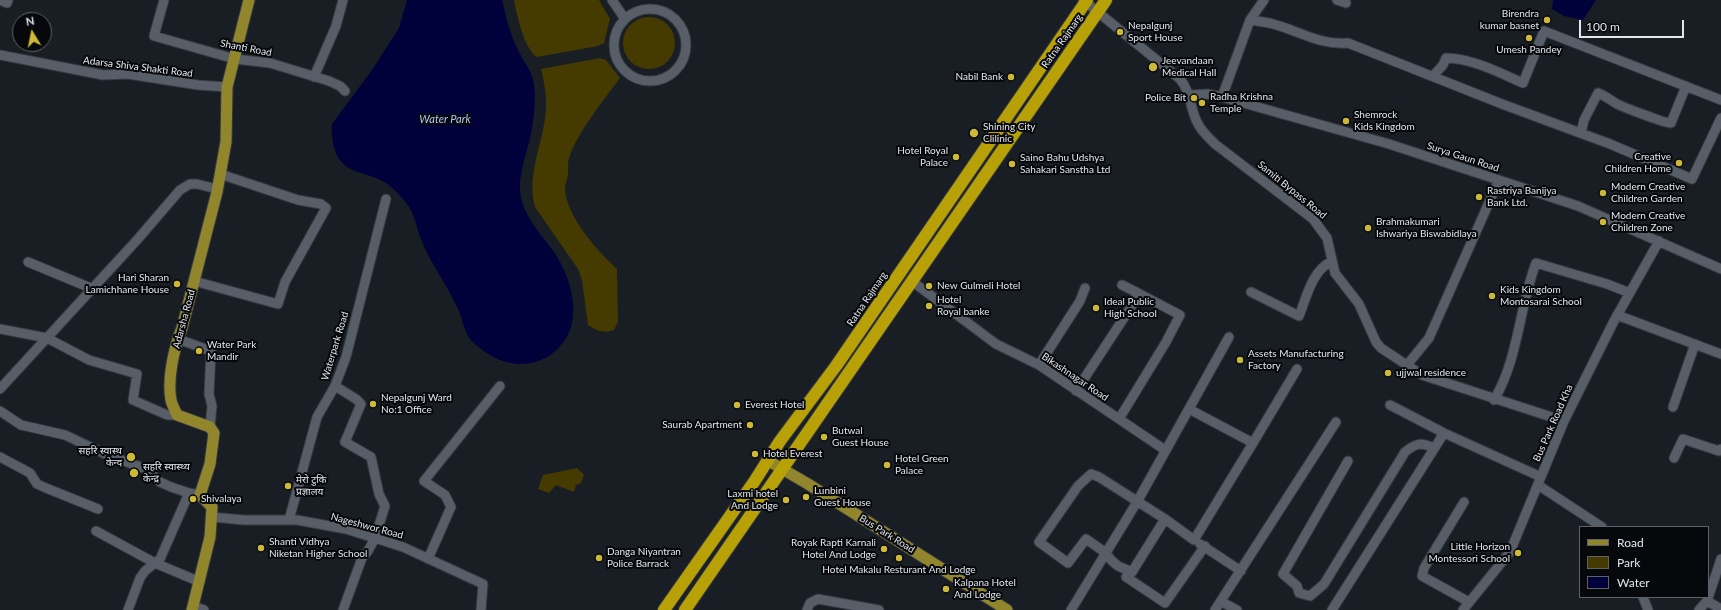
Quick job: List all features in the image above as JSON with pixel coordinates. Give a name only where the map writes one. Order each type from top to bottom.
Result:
[{"type":"highway","name":"Ratna Rajmarg","points":[[685,610],[913,282],[941,238],[1106,0]]},
{"type":"highway","name":"Ratna Rajmarg","points":[[664,610],[754,482],[767,460],[836,366],[1085,1]]},
{"type":"highway","points":[[929,230],[941,238]]},
{"type":"main road","name":"Adarsha Road","points":[[177,415],[171,400],[171,370],[217,189],[226,142],[227,87],[249,0]]},
{"type":"main road","points":[[177,415],[210,427],[214,433],[214,443],[210,464],[195,494],[212,507],[212,517],[206,556],[193,608]]},
{"type":"main road","name":"Bus Park Road","points":[[767,460],[1007,610]]},
{"type":"street","points":[[0,0],[7,3],[8,0]]},
{"type":"street","name":"Shanti Road","points":[[164,0],[154,36],[235,59],[270,64],[335,83],[345,91]]},
{"type":"street","points":[[314,77],[336,26],[343,0]]},
{"type":"street","points":[[612,0],[625,18]]},
{"type":"street","points":[[1222,96],[1250,20],[1264,0]]},
{"type":"street","name":"Samiti Bypass Road","points":[[1085,1],[1180,79],[1190,95],[1193,112],[1202,131],[1215,144],[1313,219],[1322,229],[1330,246],[1331,262],[1334,272],[1359,304],[1376,342],[1422,375],[1494,400],[1564,421]]},
{"type":"street","points":[[657,9],[667,12],[677,20],[684,30],[687,42],[685,55],[680,66],[671,74],[660,80],[648,81],[636,78],[626,72],[616,58],[614,49],[614,38],[618,28],[625,18],[640,10],[657,9]]},
{"type":"street","points":[[1250,20],[1270,23],[1322,41],[1336,44],[1348,43],[1434,75],[1502,104],[1581,133],[1692,179],[1721,118]]},
{"type":"street","points":[[1434,75],[1443,65],[1446,58],[1453,58],[1488,68],[1523,83],[1544,31],[1721,100]]},
{"type":"street","name":"Adarsa Shiva Shakti Road","points":[[0,54],[103,75],[128,74],[198,85],[227,87]]},
{"type":"street","points":[[1581,133],[1584,120],[1598,93],[1626,108],[1652,116],[1668,124],[1671,123],[1686,86]]},
{"type":"street","name":"Surya Gaun Road","points":[[1190,95],[1207,94],[1222,96],[1389,144],[1499,180],[1578,206],[1721,269]]},
{"type":"street","points":[[194,281],[278,304],[285,282],[326,208],[321,204],[298,200],[220,174]]},
{"type":"street","points":[[1407,365],[1429,338],[1499,180]]},
{"type":"street","points":[[0,389],[93,288],[180,190],[190,184],[197,184],[217,189]]},
{"type":"street","name":"Waterpark Road","points":[[289,520],[317,417],[335,386],[346,357],[386,199]]},
{"type":"street","name":"Bus Park Road Kha","points":[[1463,610],[1510,552],[1564,421],[1617,315],[1659,242]]},
{"type":"street","points":[[28,262],[93,288]]},
{"type":"street","points":[[1251,292],[1299,316],[1316,275],[1326,264],[1331,262]]},
{"type":"street","points":[[1494,400],[1503,386],[1512,358],[1536,263],[1607,284],[1630,293]]},
{"type":"street","name":"Bikashnagar Road","points":[[913,282],[996,344],[1039,365],[1165,450]]},
{"type":"street","points":[[1119,419],[1166,342],[1180,316],[1122,285]]},
{"type":"street","points":[[1039,365],[1080,301],[1085,288]]},
{"type":"street","points":[[1076,391],[1131,307],[1138,293]]},
{"type":"street","points":[[1617,315],[1721,354]]},
{"type":"street","points":[[0,329],[47,338],[89,360],[137,374],[133,400],[167,415],[177,415]]},
{"type":"street","points":[[1071,610],[1137,502],[1229,337]]},
{"type":"street","points":[[178,339],[211,351],[209,394],[212,406],[210,427]]},
{"type":"street","points":[[1673,407],[1695,344]]},
{"type":"street","points":[[1194,540],[1296,369]]},
{"type":"street","points":[[335,386],[356,399],[361,404],[345,442],[371,457],[379,494],[385,506],[375,538],[368,551],[362,558],[343,610]]},
{"type":"street","points":[[428,559],[451,507],[445,495],[424,481],[500,386]]},
{"type":"street","points":[[1390,405],[1539,481],[1601,526]]},
{"type":"street","points":[[1189,409],[1253,443]]},
{"type":"street","points":[[0,411],[22,425],[65,435],[105,454],[146,469],[160,482],[195,494],[160,559],[140,578],[128,610]]},
{"type":"street","points":[[1216,610],[1336,422]]},
{"type":"street","points":[[1332,610],[1444,433]]},
{"type":"street","points":[[1674,458],[1684,439],[1719,451],[1721,449]]},
{"type":"street","points":[[1348,461],[1283,574],[1297,586],[1299,592],[1310,596],[1324,584],[1405,452],[1414,445],[1426,444],[1434,448]]},
{"type":"street","points":[[0,457],[30,473],[37,484],[98,508]]},
{"type":"street","points":[[1132,572],[1118,566],[1106,553],[1086,539],[1068,563],[1039,542],[1078,486],[1090,474],[1099,477],[1165,519],[1205,546],[1214,554],[1241,571]]},
{"type":"street","points":[[1464,502],[1424,568],[1422,576],[1469,602]]},
{"type":"street","name":"Nageshwor Road","points":[[212,517],[244,520],[289,520],[346,529],[403,547],[483,584],[481,610]]},
{"type":"street","points":[[1165,519],[1132,572],[1126,577],[1165,603],[1205,546]]},
{"type":"street","points":[[96,530],[155,563],[200,582]]},
{"type":"street","points":[[1709,595],[1721,559]]},
{"type":"street","points":[[1643,598],[1648,610]]},
{"type":"street","points":[[1699,610],[1708,598]]},
{"type":"street","points":[[807,610],[810,603],[818,599],[879,610]]},
{"type":"street","points":[[1707,601],[1721,609]]},
{"type":"street","points":[[1222,602],[1237,610]]},
{"type":"street","points":[[193,608],[204,610]]},
{"type":"green space","points":[[514,0],[599,0],[610,19],[604,43],[598,46],[537,57],[528,47],[519,23]]},
{"type":"green space","points":[[644,17],[654,17],[663,21],[671,29],[675,38],[675,48],[671,57],[663,65],[654,69],[644,69],[635,65],[627,57],[623,48],[623,38],[627,29],[635,21]]},
{"type":"green space","points":[[600,58],[606,60],[620,78],[592,117],[573,149],[568,160],[568,175],[565,188],[571,210],[584,232],[592,243],[617,269],[618,322],[614,330],[606,332],[597,330],[588,325],[582,280],[578,269],[535,207],[533,195],[534,170],[545,121],[546,109],[546,94],[541,69]]},
{"type":"green space","points":[[577,468],[584,475],[581,483],[576,485],[574,492],[556,485],[549,493],[538,489],[543,475]]},
{"type":"water","name":"Water Park","points":[[407,0],[502,0],[513,38],[532,75],[535,94],[533,122],[522,170],[520,194],[524,208],[556,255],[568,279],[573,306],[573,319],[570,331],[563,343],[553,353],[535,362],[517,364],[498,359],[489,355],[471,340],[465,329],[457,307],[424,246],[410,208],[389,185],[347,167],[341,162],[336,154],[333,143],[332,124],[372,70],[399,28]]},
{"type":"water","points":[[1553,0],[1596,0],[1583,20],[1564,16],[1552,9]]},
{"type":"place","name":"Birendra kumar basnet","points":[[1547,20]]},
{"type":"place","name":"Nepalgunj Sport House","points":[[1120,32]]},
{"type":"place","name":"Umesh Pandey","points":[[1529,38]]},
{"type":"place","name":"Jeevandaan Medical Hall","points":[[1153,67]]},
{"type":"place","name":"Nabil Bank","points":[[1011,77]]},
{"type":"place","name":"Police Bit","points":[[1194,98]]},
{"type":"place","name":"Radha Krishna Temple","points":[[1202,103]]},
{"type":"place","name":"Shemrock Kids Kingdom","points":[[1346,121]]},
{"type":"place","name":"Shining City Clilinic","points":[[974,133]]},
{"type":"place","name":"Hotel Royal Palace","points":[[956,157]]},
{"type":"place","name":"Creative Children Home","points":[[1679,163]]},
{"type":"place","name":"Saino Bahu Udshya Sahakari Sanstha Ltd","points":[[1012,164]]},
{"type":"place","name":"Modern Creative Children Garden","points":[[1603,193]]},
{"type":"place","name":"Rastriya Banijya Bank Ltd.","points":[[1479,197]]},
{"type":"place","name":"Modern Creative Children Zone","points":[[1603,222]]},
{"type":"place","name":"Brahmakumari Ishwariya Biswabidlaya","points":[[1368,228]]},
{"type":"place","name":"Hari Sharan Lamichhane House","points":[[177,284]]},
{"type":"place","name":"New Gulmeli Hotel","points":[[929,286]]},
{"type":"place","name":"Kids Kingdom Montosarai School","points":[[1492,296]]},
{"type":"place","name":"Hotel Royal banke","points":[[929,306]]},
{"type":"place","name":"Ideal Public High School","points":[[1096,308]]},
{"type":"place","name":"Water Park Mandir","points":[[199,351]]},
{"type":"place","name":"Assets Manufacturing Factory","points":[[1240,360]]},
{"type":"place","name":"ujjwal residence","points":[[1388,373]]},
{"type":"place","name":"Nepalgunj Ward No:1 Office","points":[[373,404]]},
{"type":"place","name":"Everest Hotel","points":[[737,405]]},
{"type":"place","name":"Saurab Apartment","points":[[750,425]]},
{"type":"place","name":"Butwal Guest House","points":[[824,437]]},
{"type":"place","name":"Hotel Everest","points":[[755,454]]},
{"type":"place","name":"सहरि स्वास्थ केन्द","points":[[131,457]]},
{"type":"place","name":"Hotel Green Palace","points":[[887,465]]},
{"type":"place","name":"सहरि स्वास्थ्य केन्द्र","points":[[134,473]]},
{"type":"place","name":"मेराे टुकि प्रज्ञालय","points":[[288,486]]},
{"type":"place","name":"Lunbini Guest House","points":[[806,497]]},
{"type":"place","name":"Shivalaya","points":[[193,499]]},
{"type":"place","name":"Laxmi hotel And Lodge","points":[[786,500]]},
{"type":"place","name":"Shanti Vidhya Niketan Higher School","points":[[261,548]]},
{"type":"place","name":"Royak Rapti Karnali Hotel And Lodge","points":[[884,549]]},
{"type":"place","name":"Little Horizon Montessori School","points":[[1518,553]]},
{"type":"place","name":"Danga Niyantran Police Barrack","points":[[599,558]]},
{"type":"place","name":"Hotel Makalu Resturant And Lodge","points":[[899,558]]},
{"type":"place","name":"Kalpana Hotel And Lodge","points":[[946,589]]}]
